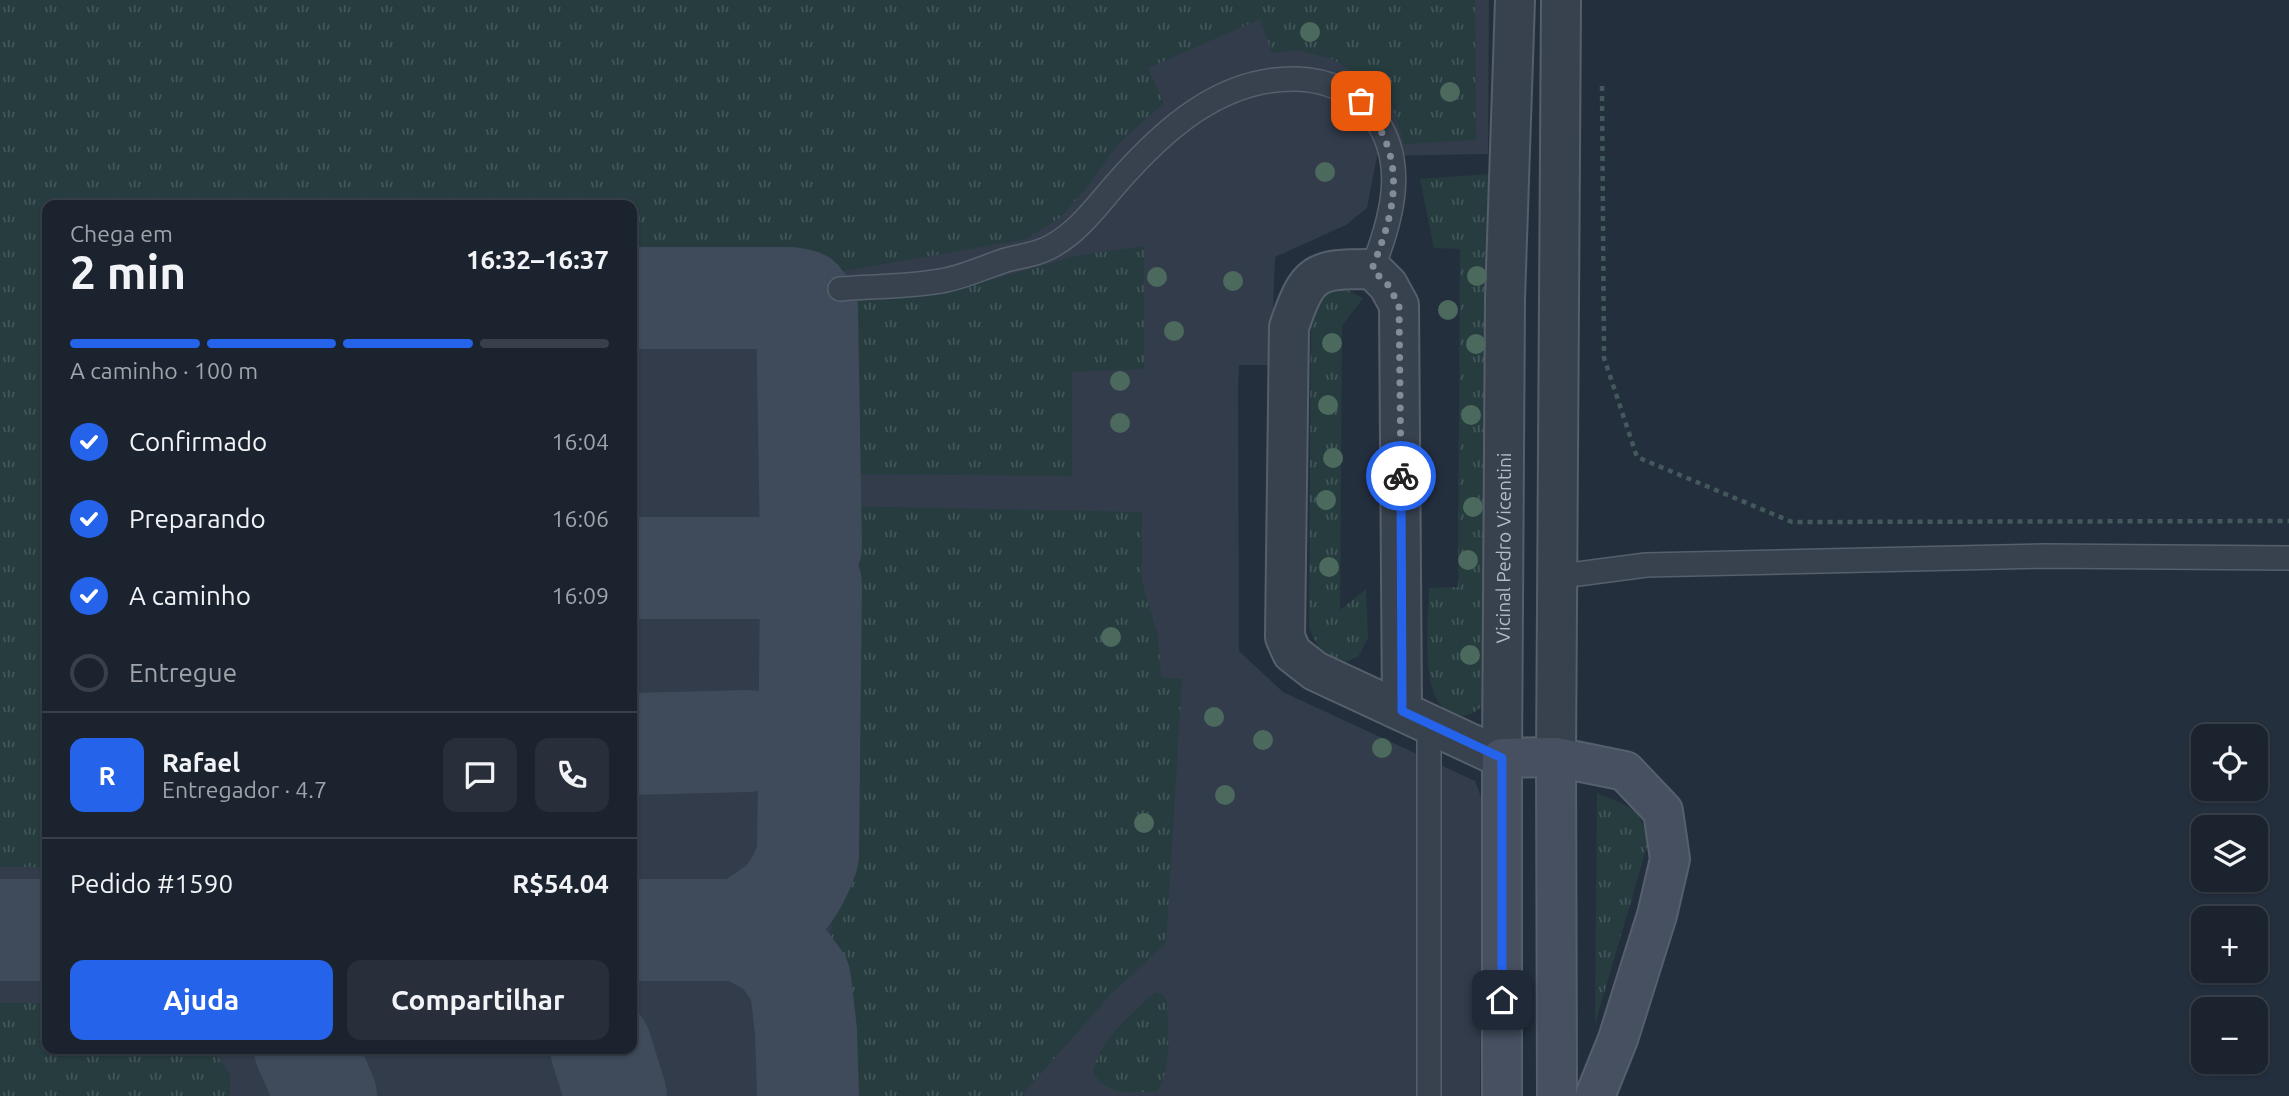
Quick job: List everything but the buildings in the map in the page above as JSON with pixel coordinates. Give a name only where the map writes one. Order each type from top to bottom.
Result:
[{"type":"main road","points":[[1556,757],[1557,1096]]},
{"type":"main road","points":[[1502,758],[1556,757],[1625,771],[1663,811],[1670,859],[1657,915],[1618,1039],[1595,1096]]},
{"type":"main road","name":"Vicinal Pedro Vicentini","points":[[1502,758],[1502,1096]]},
{"type":"street","name":"Vicinal Pedro Vicentini","points":[[1502,758],[1505,299],[1515,0]]},
{"type":"street","points":[[1556,757],[1555,577],[1561,0]]},
{"type":"street","points":[[1415,718],[1399,305],[1388,285],[1372,269],[1334,269],[1313,277],[1300,295],[1289,327],[1285,637],[1292,653],[1315,671],[1415,718],[1502,758]]},
{"type":"lane","points":[[840,289],[947,280],[1050,248],[1079,227],[1173,125],[1226,93],[1269,79],[1307,79],[1338,87],[1361,101],[1378,121],[1392,155],[1394,186],[1390,223],[1372,269]]},
{"type":"lane","points":[[1555,577],[1646,565],[2044,556],[2289,558]]},
{"type":"lane","points":[[1415,718],[1429,1096]]},
{"type":"path","points":[[1602,83],[1604,358],[1637,457],[1792,522],[2289,521]]},
{"type":"shaded area","points":[[0,0],[1489,0],[1488,154],[1377,156],[1367,208],[1346,225],[1275,257],[1271,365],[1239,365],[1238,387],[1239,651],[1283,692],[1475,781],[1484,805],[1480,1096],[0,1096]]},
{"type":"green space","points":[[0,0],[1475,0],[1476,140],[1404,144],[1393,108],[1373,85],[1332,59],[1298,50],[1272,53],[1260,19],[1148,68],[1164,103],[1118,144],[1089,185],[1061,217],[1026,239],[833,273],[637,269],[637,200],[42,200],[42,867],[0,867]]},
{"type":"green space","points":[[1490,174],[1485,703],[1474,712],[1461,716],[1451,713],[1441,705],[1434,692],[1427,638],[1429,588],[1458,587],[1460,249],[1434,248],[1420,179]]},
{"type":"green space","points":[[1144,246],[1144,369],[1072,372],[1072,476],[835,474],[835,305],[973,285],[1080,255]]},
{"type":"green space","points":[[1328,289],[1345,289],[1363,298],[1342,326],[1340,610],[1366,589],[1368,638],[1358,657],[1341,663],[1323,655],[1309,629],[1311,316],[1319,298]]},
{"type":"green space","points":[[834,506],[1142,512],[1142,582],[1158,636],[1161,677],[1182,679],[1166,943],[1111,994],[1021,1096],[830,1096]]},
{"type":"green space","points":[[1597,793],[1632,809],[1642,822],[1648,843],[1595,1024]]},
{"type":"green space","points":[[1155,992],[1163,994],[1167,1002],[1168,1025],[1167,1058],[1158,1091],[1129,1092],[1112,1089],[1104,1085],[1093,1071],[1097,1059],[1110,1037]]},
{"type":"green space","points":[[0,1003],[42,1003],[42,1054],[216,1054],[230,1075],[230,1096],[0,1096]]},
{"type":"taxiway","points":[[637,298],[790,298],[801,300],[807,308],[811,547],[806,560],[793,568]]},
{"type":"taxiway","points":[[637,568],[793,568],[806,575],[811,584],[808,856],[796,883],[783,900],[741,930]]},
{"type":"taxiway","points":[[637,744],[748,741]]},
{"type":"taxiway","points":[[0,930],[42,930]]},
{"type":"taxiway","points":[[637,930],[741,930],[777,949],[800,980],[806,1031],[808,1096]]},
{"type":"taxiway","points":[[308,1054],[326,1096]]},
{"type":"taxiway","points":[[603,1054],[616,1096]]},
{"type":"way so far","points":[[1361,101],[1378,121],[1392,155],[1394,186],[1390,223],[1372,269],[1388,285],[1399,305],[1401,476]]},
{"type":"route","points":[[1401,476],[1402,711],[1502,758],[1502,1000]]}]
